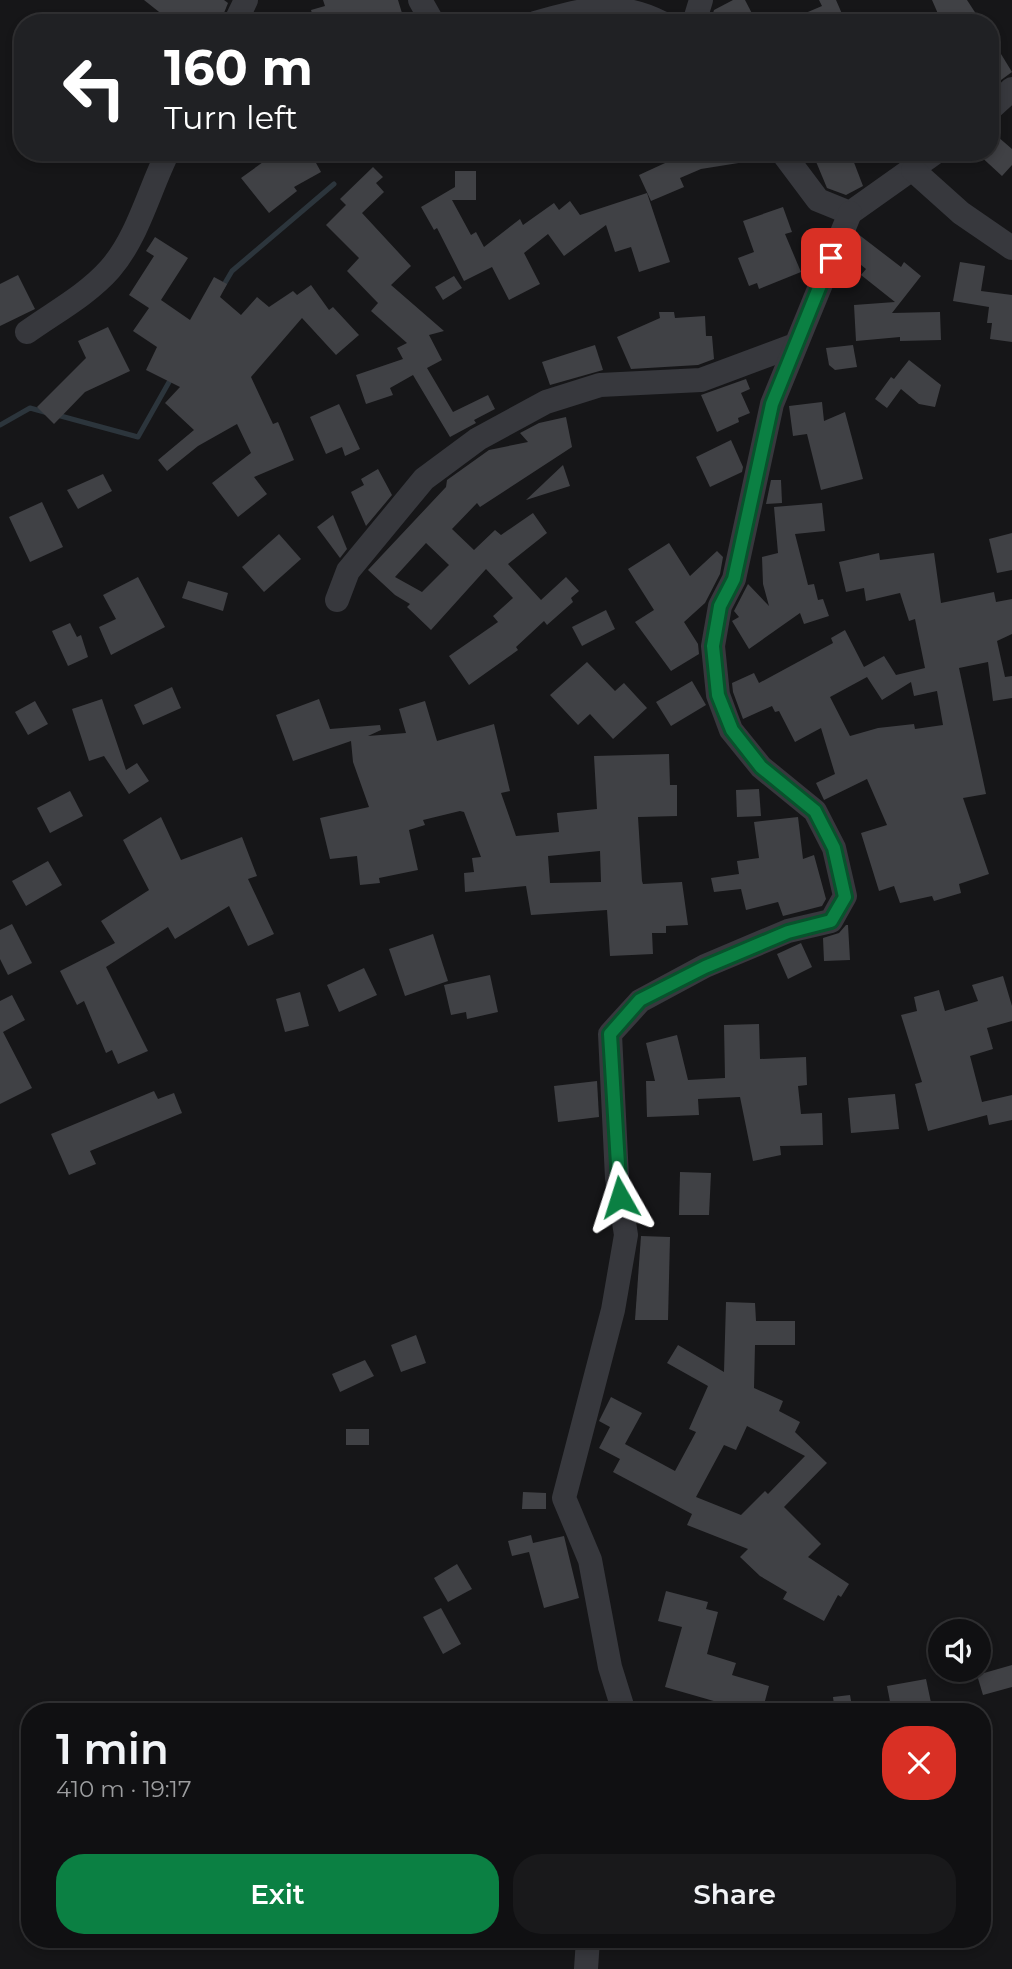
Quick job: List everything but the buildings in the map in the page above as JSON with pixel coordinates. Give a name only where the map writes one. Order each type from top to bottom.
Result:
[{"type":"street","points":[[565,14],[599,4],[642,9],[649,14]]},
{"type":"street","points":[[999,101],[1012,89]]},
{"type":"street","points":[[27,332],[83,293],[111,268],[139,220],[164,161]]},
{"type":"street","points":[[789,161],[818,200],[850,213]]},
{"type":"street","points":[[621,1703],[610,1667],[590,1560],[564,1498],[613,1310],[626,1235],[617,1178],[610,1034],[640,1000],[705,967],[776,936],[831,921],[845,897],[834,848],[815,811],[761,767],[732,730],[718,695],[713,646],[720,606],[734,579],[772,404],[850,213],[924,161]]},
{"type":"street","points":[[913,170],[961,213],[1012,248]]},
{"type":"street","points":[[337,600],[348,571],[424,479],[478,439],[546,402],[600,385],[701,380],[795,345]]},
{"type":"street","points":[[586,1969],[587,1948]]},
{"type":"waterway","points":[[222,288],[232,271],[334,184]]},
{"type":"waterway","points":[[57,415],[138,437],[173,375]]},
{"type":"waterway","points":[[0,425],[30,408],[48,413]]},
{"type":"route","points":[[620,1197],[610,1034],[640,1000],[705,967],[788,932],[831,921],[845,897],[834,848],[815,811],[761,767],[732,730],[718,695],[713,646],[720,606],[734,579],[772,404],[831,258]]}]
